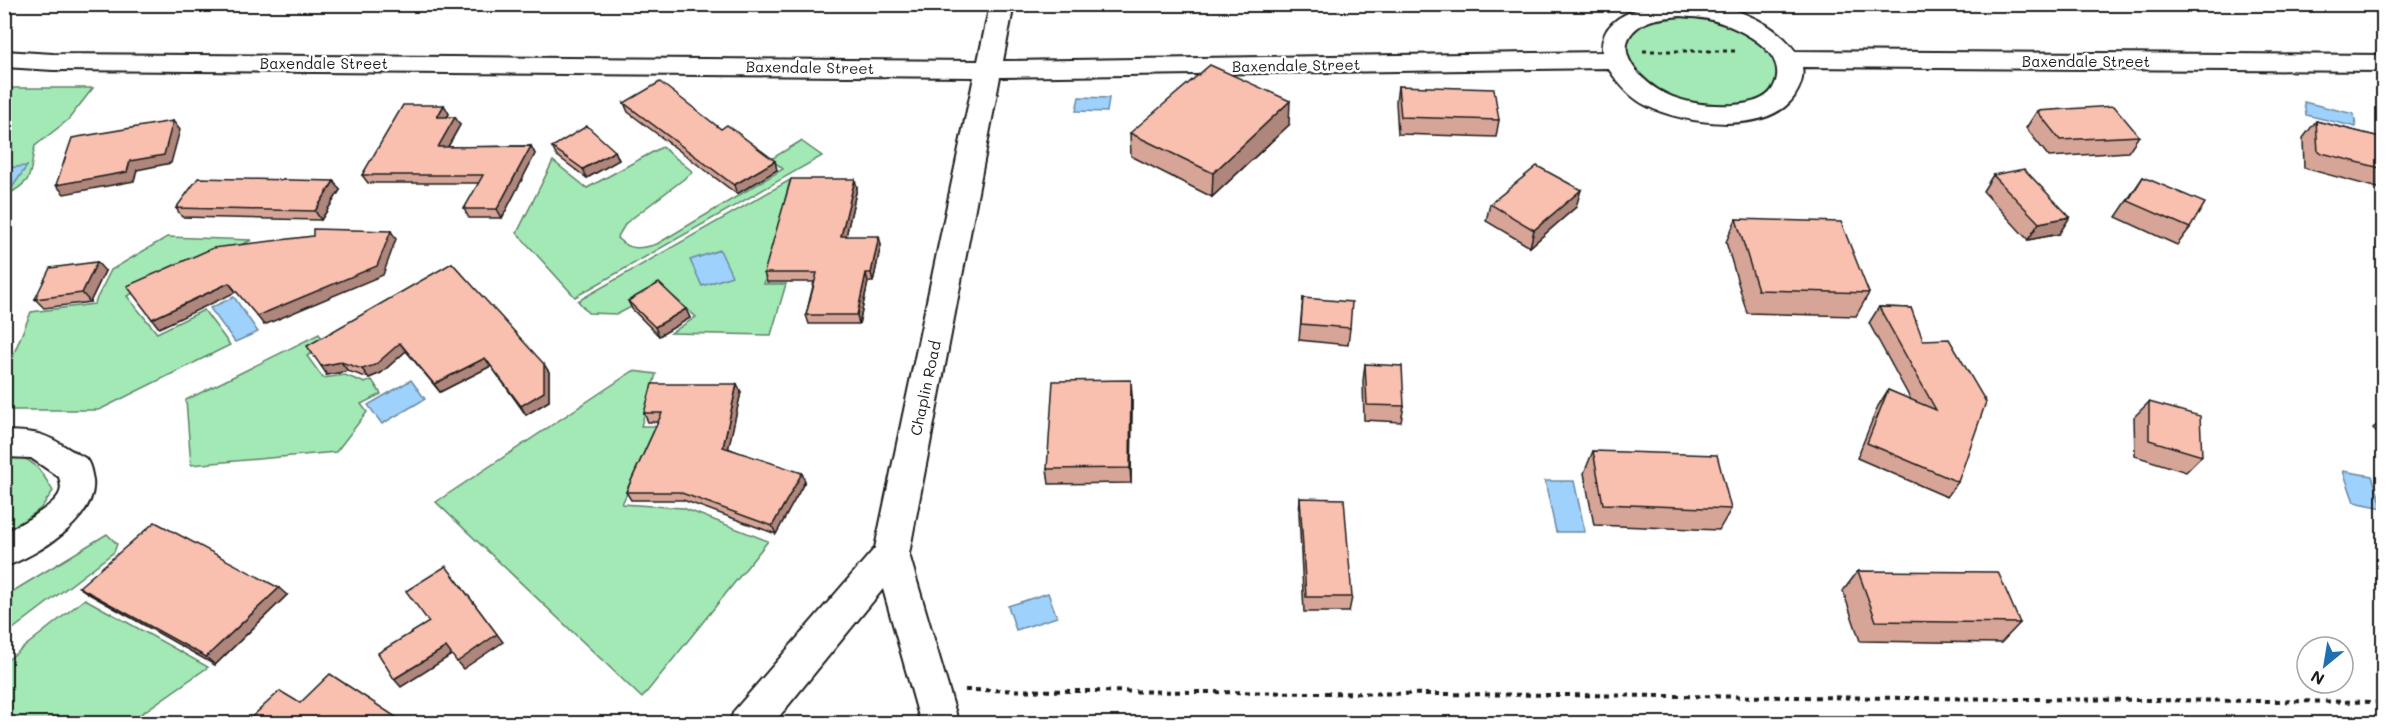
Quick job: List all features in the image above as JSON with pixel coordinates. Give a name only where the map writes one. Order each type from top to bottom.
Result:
[{"type":"street","name":"Chaplin Road","points":[[748,723],[891,554],[991,69],[1002,4]]},
{"type":"street","points":[[1680,9],[1713,12],[1745,23],[1771,39],[1784,55],[1791,80],[1780,98],[1757,111],[1725,116],[1689,111],[1655,99],[1629,81],[1615,56],[1614,40],[1627,23],[1650,13],[1680,9]]},
{"type":"street","name":"Baxendale Street","points":[[1784,55],[2384,63]]},
{"type":"street","name":"Baxendale Street","points":[[4,59],[65,62],[991,69],[1615,56]]},
{"type":"street","points":[[4,444],[37,445],[74,469],[78,484],[77,496],[65,510],[4,552]]},
{"type":"street","points":[[891,554],[935,706]]},
{"type":"path","points":[[1615,56],[1784,55]]},
{"type":"path","points":[[935,706],[2384,702]]},
{"type":"green space","points":[[1680,9],[1745,23],[1791,80],[1757,111],[1689,111],[1615,60],[1627,23]]},
{"type":"green space","points":[[5,88],[93,88],[68,120],[35,146],[27,180],[5,196]]},
{"type":"green space","points":[[801,141],[822,156],[575,297],[517,233],[553,161],[587,188],[662,147],[693,172],[626,223],[617,238],[626,245],[641,248],[657,244],[783,169],[771,159]]},
{"type":"green space","points":[[790,180],[764,284],[786,284],[771,335],[671,333],[696,317],[665,289],[618,314],[588,313],[578,301]]},
{"type":"green space","points":[[167,237],[252,240],[127,296],[157,333],[204,310],[230,345],[99,410],[5,410],[5,375],[31,312],[94,304],[111,270]]},
{"type":"green space","points":[[319,334],[326,344],[307,356],[323,378],[345,375],[365,383],[372,380],[381,394],[361,404],[367,412],[336,452],[191,465],[186,400]]},
{"type":"green space","points":[[633,371],[656,374],[641,426],[692,426],[647,450],[622,504],[683,508],[768,541],[642,698],[436,502]]},
{"type":"green space","points":[[5,454],[22,457],[29,461],[44,476],[53,491],[41,508],[5,536]]},
{"type":"green space","points":[[107,534],[117,544],[114,552],[5,635],[5,596]]},
{"type":"green space","points":[[85,599],[208,667],[128,723],[5,723],[5,662]]},
{"type":"water","points":[[1079,97],[1109,98],[1107,112],[1076,111]]},
{"type":"water","points":[[2304,102],[2354,114],[2356,127],[2306,115]]},
{"type":"water","points":[[27,166],[9,192],[5,192],[5,168]]},
{"type":"water","points":[[720,250],[732,276],[702,286],[690,260]]},
{"type":"water","points":[[234,297],[258,332],[235,342],[210,308]]},
{"type":"water","points":[[411,380],[425,399],[382,424],[368,405]]},
{"type":"water","points":[[2343,471],[2372,476],[2383,508],[2354,502]]},
{"type":"water","points":[[1545,481],[1574,481],[1585,532],[1556,532]]},
{"type":"water","points":[[1048,593],[1057,617],[1016,630],[1008,606]]},
{"type":"building","points":[[1210,65],[1290,101],[1213,173],[1130,133]]},
{"type":"building","points":[[660,82],[721,129],[727,125],[775,161],[734,185],[624,103]]},
{"type":"building","points":[[1398,86],[1494,89],[1499,120],[1401,117]]},
{"type":"building","points":[[403,105],[444,105],[437,117],[455,117],[438,147],[531,146],[497,209],[464,209],[483,175],[362,175]]},
{"type":"building","points":[[2114,106],[2139,136],[2060,140],[2037,111]]},
{"type":"building","points":[[173,121],[164,155],[130,161],[127,172],[56,185],[72,138]]},
{"type":"building","points":[[2316,121],[2384,138],[2384,169],[2318,152]]},
{"type":"building","points":[[587,126],[615,151],[583,169],[552,147]]},
{"type":"building","points":[[1537,166],[1581,190],[1534,230],[1490,204]]},
{"type":"building","points":[[2024,169],[2070,217],[2039,223],[1993,175]]},
{"type":"building","points":[[2143,177],[2205,203],[2190,228],[2128,201]]},
{"type":"building","points":[[198,178],[334,181],[315,211],[176,208]]},
{"type":"building","points":[[791,179],[855,179],[841,236],[879,236],[871,273],[866,273],[857,315],[806,315],[817,273],[764,273]]},
{"type":"building","points":[[1736,219],[1841,222],[1869,293],[1758,290]]},
{"type":"building","points":[[313,229],[391,231],[377,266],[257,316],[229,283],[152,319],[127,286],[213,248],[313,236]]},
{"type":"building","points":[[97,262],[82,293],[35,299],[50,268]]},
{"type":"building","points":[[452,263],[544,364],[544,392],[521,406],[485,358],[434,384],[400,343],[375,365],[362,369],[341,362],[321,366],[307,346]]},
{"type":"building","points":[[659,283],[686,309],[655,327],[628,301]]},
{"type":"building","points":[[1303,298],[1352,302],[1350,328],[1301,324]]},
{"type":"building","points":[[1879,307],[1911,308],[1923,340],[1949,339],[1986,402],[1958,482],[1867,443],[1888,390],[1936,410]]},
{"type":"building","points":[[1365,364],[1402,366],[1404,406],[1367,405]]},
{"type":"building","points":[[1131,380],[1130,468],[1047,469],[1053,381]]},
{"type":"building","points":[[652,384],[737,384],[723,447],[802,473],[772,526],[679,492],[626,492],[662,413],[644,413]]},
{"type":"building","points":[[2149,402],[2200,416],[2202,456],[2149,440]]},
{"type":"building","points":[[1593,451],[1717,455],[1731,509],[1603,504]]},
{"type":"building","points":[[1300,498],[1344,499],[1352,597],[1306,597]]},
{"type":"building","points":[[155,522],[279,588],[206,657],[79,587]]},
{"type":"building","points":[[446,566],[497,634],[457,662],[446,647],[394,679],[378,653],[429,622],[406,591]]},
{"type":"building","points":[[1858,571],[1998,572],[2020,623],[1876,621]]},
{"type":"building","points":[[330,674],[405,723],[245,723],[280,691],[300,703]]}]
